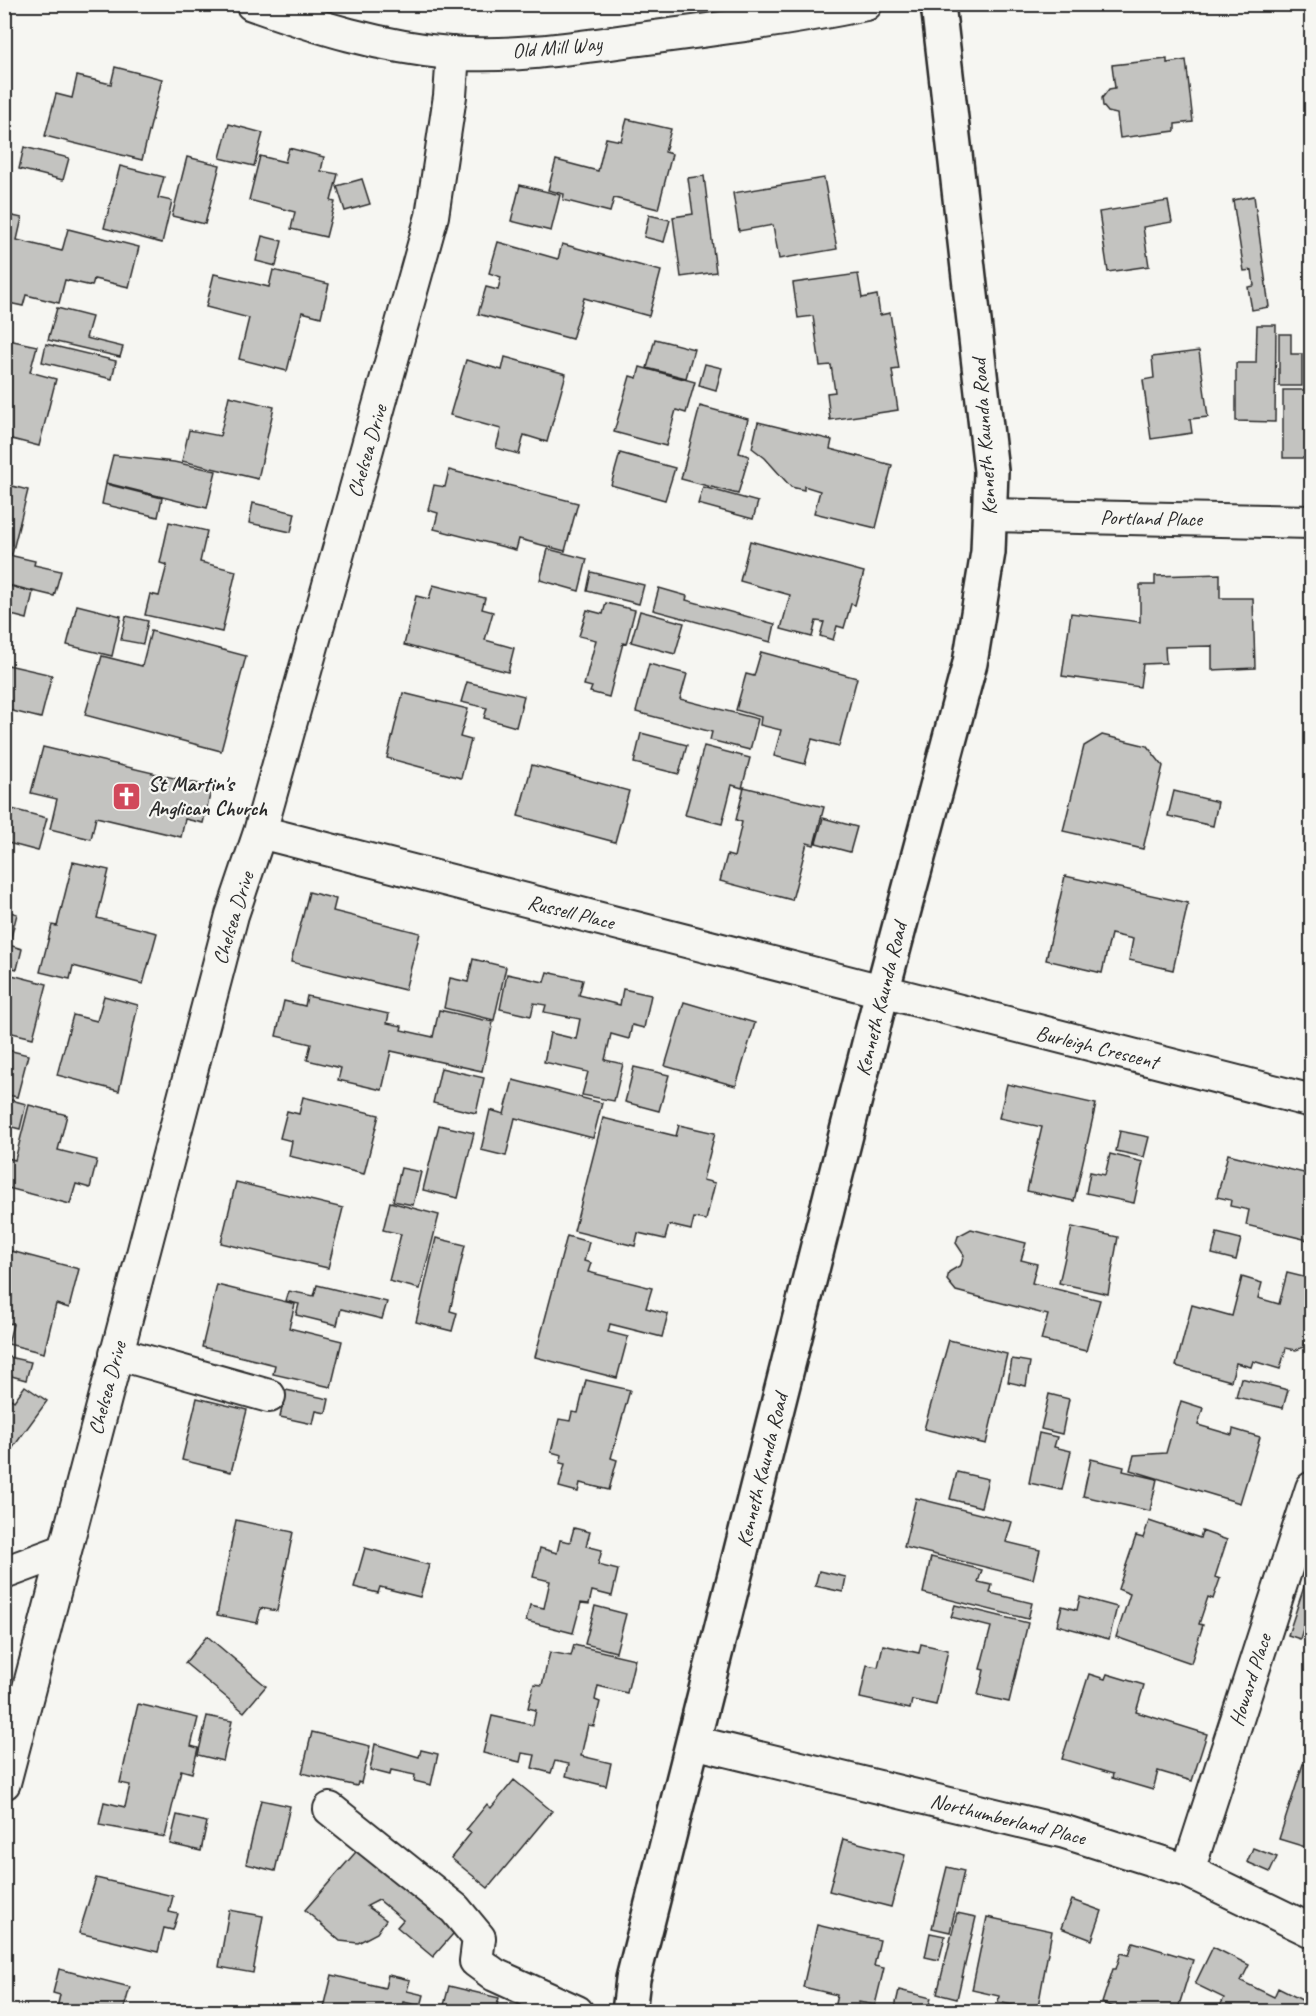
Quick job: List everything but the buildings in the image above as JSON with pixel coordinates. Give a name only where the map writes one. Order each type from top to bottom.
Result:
[{"type":"main road","name":"Kenneth Kaunda Road","points":[[629,2012],[633,1979],[882,992],[970,663],[981,607],[991,515],[987,422],[938,4]]},
{"type":"main road","name":"Kenneth Kaunda Road","points":[[619,2012],[633,1979]]},
{"type":"street","name":"Old Mill Way","points":[[252,4],[336,33],[390,46],[453,53],[551,51],[692,33],[866,4]]},
{"type":"street","name":"Chelsea Drive","points":[[4,1783],[63,1551],[232,915],[260,832],[432,216],[450,96],[453,53]]},
{"type":"street","name":"Portland Place","points":[[991,515],[1311,522]]},
{"type":"street","name":"Russell Place","points":[[260,832],[882,992]]},
{"type":"street","name":"Burleigh Crescent","points":[[882,992],[1311,1101]]},
{"type":"street","points":[[116,1353],[269,1396]]},
{"type":"street","name":"Howard Place","points":[[1188,1872],[1311,1488]]},
{"type":"street","points":[[4,1573],[63,1551]]},
{"type":"street","name":"Northumberland Place","points":[[693,1742],[1065,1832],[1188,1872],[1311,1931]]},
{"type":"street","points":[[330,1809],[455,1909],[479,1938],[476,1961],[495,1975],[577,2012]]},
{"type":"place","name":"St Martin's Anglican Church","points":[[127,796]]}]
